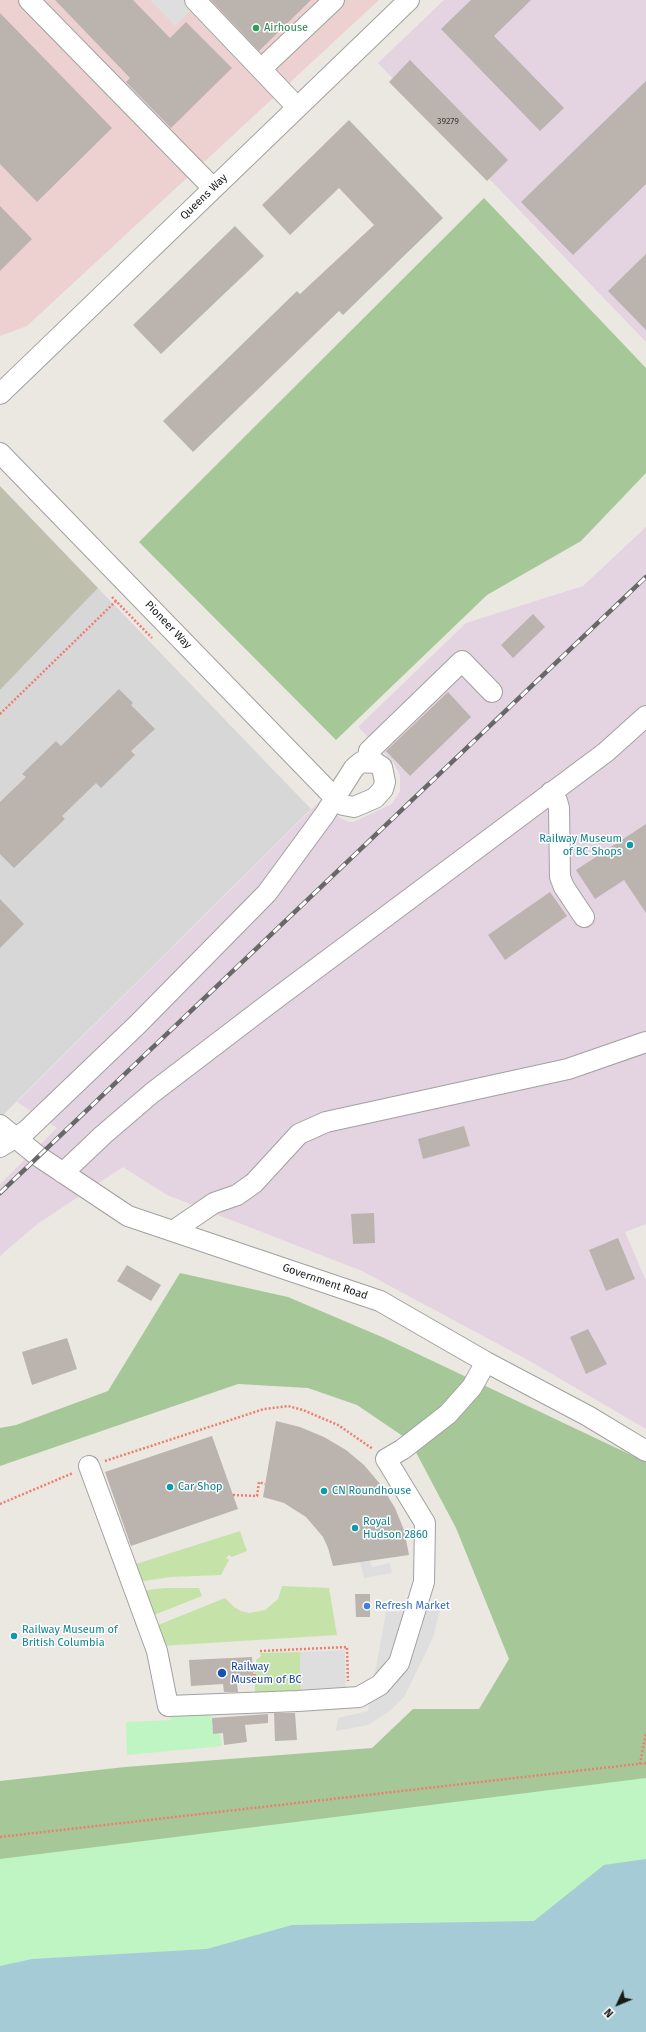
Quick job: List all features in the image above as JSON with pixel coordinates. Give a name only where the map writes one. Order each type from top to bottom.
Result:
[{"type":"street","points":[[29,0],[213,188]]},
{"type":"street","points":[[195,0],[297,107]]},
{"type":"street","points":[[261,69],[334,0]]},
{"type":"street","name":"Queens Way","points":[[0,394],[409,0]]},
{"type":"street","name":"Pioneer Way","points":[[0,453],[343,805],[354,807],[379,795],[385,782],[385,775],[382,767],[376,762],[367,761]]},
{"type":"street","points":[[8,1142],[26,1131],[137,1025],[267,893],[335,798],[354,768],[361,762],[367,761],[369,751],[462,661],[492,692]]},
{"type":"street","points":[[63,1173],[103,1135],[152,1093],[606,752],[646,716]]},
{"type":"street","points":[[551,792],[559,808],[560,877],[564,888],[584,917]]},
{"type":"street","points":[[173,1231],[214,1203],[237,1195],[254,1183],[299,1134],[326,1122],[568,1069],[646,1042]]},
{"type":"street","name":"Government Road","points":[[0,1125],[8,1142],[63,1173],[128,1216],[380,1301],[486,1362],[588,1416],[646,1451]]},
{"type":"street","points":[[89,1466],[157,1651],[168,1706],[298,1702],[359,1697],[380,1685],[399,1663],[424,1582],[425,1523],[386,1459],[404,1449],[442,1419],[472,1388],[486,1362]]},
{"type":"path","points":[[0,714],[116,601]]},
{"type":"path","points":[[0,1504],[89,1466],[264,1409],[288,1406],[303,1410],[338,1425],[386,1459]]},
{"type":"path","points":[[233,1495],[257,1496],[259,1482],[265,1484]]},
{"type":"path","points":[[260,1651],[347,1647],[349,1698]]},
{"type":"path","points":[[254,1666],[255,1686]]},
{"type":"path","points":[[640,1764],[646,1732]]},
{"type":"path","points":[[0,1837],[646,1763]]},
{"type":"shaded area","points":[[0,0],[379,0],[27,326],[0,336]]},
{"type":"shaded area","points":[[150,0],[202,0],[175,26]]},
{"type":"shaded area","points":[[444,0],[646,0],[646,342],[378,63]]},
{"type":"shaded area","points":[[0,486],[98,588],[0,690]]},
{"type":"shaded area","points":[[646,527],[646,1224],[625,1232],[646,1281],[646,1429],[528,1360],[362,1271],[167,1195],[123,1167],[36,1225],[0,1256],[0,1184],[57,1128],[17,1102],[322,799],[340,818],[349,822],[353,822],[392,804],[400,791],[400,775],[393,762],[358,727],[466,623],[583,586]]},
{"type":"shaded area","points":[[98,588],[311,809],[0,1118],[0,690]]},
{"type":"shaded area","points":[[370,1561],[372,1567],[390,1563],[392,1573],[364,1578],[360,1562]]},
{"type":"shaded area","points":[[440,1610],[433,1638],[404,1697],[390,1711],[368,1725],[336,1731],[338,1718],[368,1711],[386,1612]]},
{"type":"shaded area","points":[[345,1650],[346,1689],[301,1692],[300,1652]]},
{"type":"green space","points":[[484,198],[646,368],[646,473],[581,541],[487,595],[336,740],[139,542]]},
{"type":"green space","points":[[180,1273],[288,1297],[382,1337],[646,1462],[646,1841],[0,1953],[0,1781],[125,1767],[372,1748],[413,1709],[479,1709],[509,1659],[456,1528],[410,1441],[357,1405],[308,1388],[238,1384],[0,1466],[0,1428],[16,1425],[108,1391]]},
{"type":"green space","points":[[240,1531],[247,1551],[232,1557],[229,1555],[226,1558],[229,1560],[221,1575],[171,1577],[136,1582],[130,1566]]},
{"type":"green space","points":[[282,1586],[329,1588],[337,1635],[161,1646],[153,1627],[225,1598],[234,1607],[241,1611],[249,1613],[265,1610],[278,1599]]},
{"type":"green space","points":[[165,1588],[199,1588],[202,1596],[149,1617],[139,1591]]},
{"type":"green space","points":[[300,1652],[301,1692],[255,1693],[254,1666],[256,1665],[256,1660],[261,1656],[260,1653]]},
{"type":"green space","points":[[211,1713],[213,1734],[220,1733],[222,1746],[127,1755],[126,1722],[171,1720],[170,1716]]},
{"type":"green space","points":[[646,1778],[646,2032],[0,2032],[0,1859]]},
{"type":"water","points":[[646,1859],[646,2032],[0,2032],[0,1966],[32,1959],[207,1949],[292,1925],[534,1921],[604,1865]]},
{"type":"building","points":[[55,0],[133,0],[170,38],[186,22],[232,68],[171,128],[126,82],[130,78]]},
{"type":"building","points":[[211,0],[311,0],[259,51]]},
{"type":"building","points":[[471,0],[531,0],[494,36],[564,108],[540,131],[441,29]]},
{"type":"building","points":[[0,13],[112,128],[37,202],[0,164]]},
{"type":"building","points":[[410,60],[508,160],[487,181],[389,82]]},
{"type":"building","points":[[646,81],[646,184],[573,255],[521,202]]},
{"type":"building","points":[[349,120],[443,218],[343,315],[339,311],[193,452],[163,421],[297,291],[300,294],[374,225],[339,188],[290,235],[262,205]]},
{"type":"building","points":[[0,206],[32,239],[0,271]]},
{"type":"building","points":[[235,226],[264,256],[161,354],[133,325]]},
{"type":"building","points":[[646,254],[646,330],[608,291]]},
{"type":"building","points":[[533,614],[545,627],[513,658],[501,645]]},
{"type":"building","points":[[119,689],[133,703],[131,705],[155,729],[131,751],[135,755],[101,788],[96,783],[62,816],[65,819],[14,868],[0,854],[0,802],[26,777],[22,774],[56,741],[61,746]]},
{"type":"building","points":[[448,692],[471,717],[410,776],[386,751]]},
{"type":"building","name":"Railway Museum of BC Shops","points":[[646,824],[646,913],[624,880],[595,899],[576,870]]},
{"type":"building","points":[[550,892],[567,916],[505,960],[488,935]]},
{"type":"building","points":[[0,899],[24,924],[0,948]]},
{"type":"building","points":[[464,1126],[470,1146],[423,1159],[418,1139]]},
{"type":"building","points":[[374,1213],[375,1243],[353,1244],[351,1214]]},
{"type":"building","points":[[618,1238],[635,1279],[606,1291],[589,1250]]},
{"type":"building","points":[[127,1265],[161,1285],[151,1301],[117,1281]]},
{"type":"building","points":[[588,1329],[607,1364],[586,1374],[570,1337]]},
{"type":"building","points":[[67,1338],[77,1369],[32,1385],[22,1352]]},
{"type":"building","name":"CN Roundhouse","points":[[276,1421],[300,1427],[324,1437],[346,1450],[364,1465],[381,1485],[395,1508],[404,1530],[409,1555],[333,1566],[323,1537],[306,1517],[284,1503],[263,1497]]},
{"type":"building","name":"Car Shop","points":[[212,1436],[238,1509],[131,1546],[105,1472]]},
{"type":"building","points":[[355,1594],[370,1594],[370,1617],[356,1617]]},
{"type":"building","points":[[252,1657],[254,1682],[237,1683],[238,1692],[224,1692],[223,1684],[191,1686],[189,1660]]},
{"type":"building","points":[[274,1713],[295,1713],[297,1740],[275,1741]]},
{"type":"building","points":[[268,1714],[268,1723],[245,1725],[247,1742],[224,1745],[223,1733],[213,1734],[212,1718]]},
{"type":"railway","points":[[0,1193],[646,577]]},
{"type":"place","name":"Airhouse","points":[[256,28]]},
{"type":"place","name":"Railway Museum of BC Shops","points":[[630,845]]},
{"type":"place","name":"Car Shop","points":[[170,1487]]},
{"type":"place","name":"CN Roundhouse","points":[[324,1491]]},
{"type":"place","name":"Royal Hudson 2860","points":[[355,1528]]},
{"type":"place","name":"Refresh Market","points":[[367,1606]]},
{"type":"place","name":"Railway Museum of British Columbia","points":[[14,1636]]},
{"type":"place","name":"Railway Museum of BC","points":[[222,1673]]}]
